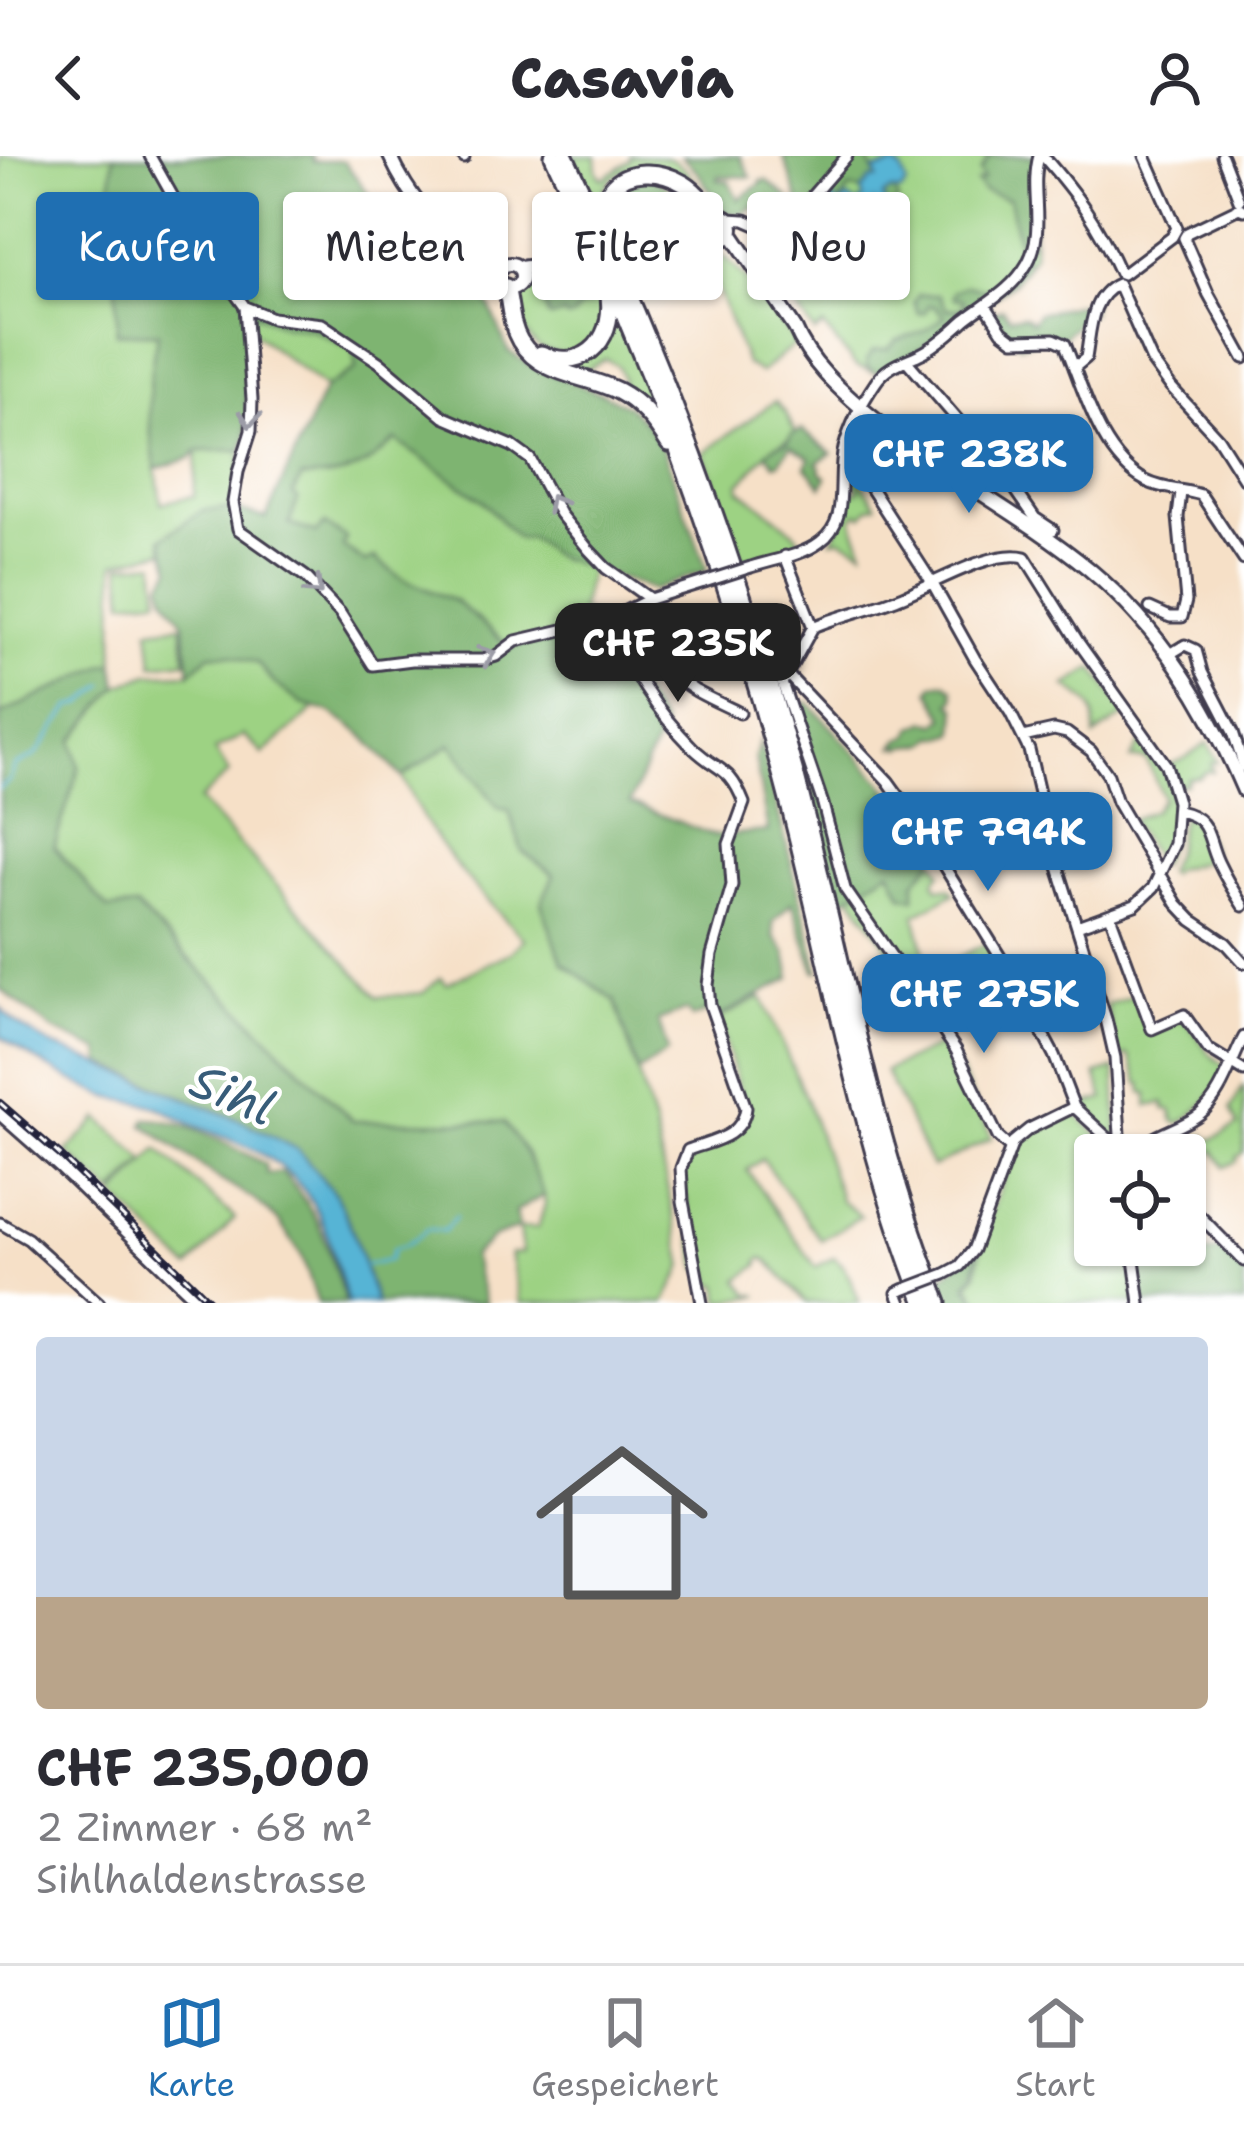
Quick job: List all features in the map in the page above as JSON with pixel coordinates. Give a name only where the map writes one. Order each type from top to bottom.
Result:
[{"type":"highway","points":[[553,156],[569,192]]},
{"type":"highway","points":[[566,156],[582,192]]},
{"type":"highway","points":[[608,192],[627,168],[648,162],[672,167],[697,192]]},
{"type":"highway","points":[[685,166],[701,192]]},
{"type":"highway","points":[[511,276],[521,331],[529,344],[550,358],[577,358],[598,345],[608,327],[609,300]]},
{"type":"highway","points":[[511,276],[513,325],[530,353],[551,368],[613,389],[638,405],[665,438],[693,493]]},
{"type":"highway","points":[[617,300],[658,397],[736,621],[769,731],[872,1147],[924,1303]]},
{"type":"highway","points":[[630,300],[688,440],[765,669],[879,1122],[939,1303]]},
{"type":"main road","points":[[390,156],[408,191],[445,232],[511,276],[532,268]]},
{"type":"main road","points":[[723,226],[821,368],[862,408],[918,453],[1088,569],[1136,614],[1170,654],[1208,715],[1244,791]]},
{"type":"main road","points":[[0,1112],[202,1303]]},
{"type":"street","points":[[150,156],[200,245],[245,307],[251,431],[233,502],[238,529],[306,577],[340,613],[373,665],[483,661],[516,641],[608,619],[650,599],[814,546],[835,527],[842,503],[843,452],[880,376],[940,342],[1013,284],[1034,249],[1039,215],[1035,184],[1041,156]]},
{"type":"street","points":[[723,226],[768,230],[785,225],[847,156]]},
{"type":"street","points":[[1041,156],[1081,200],[1101,231],[1133,324],[1152,361],[1218,438],[1244,479]]},
{"type":"street","points":[[1145,156],[1208,293],[1244,358]]},
{"type":"street","points":[[1074,368],[1086,358],[1095,306],[1117,278],[1181,230],[1243,202],[1235,175],[1222,156]]},
{"type":"street","points":[[986,306],[1002,331],[1015,340],[1061,340],[1087,403],[1125,463],[1142,479],[1203,497],[1244,560]]},
{"type":"street","points":[[245,307],[272,318],[322,324],[379,362],[444,417],[512,446],[530,460],[560,514],[589,550],[650,599]]},
{"type":"street","points":[[906,359],[1006,476],[1035,518],[1053,530]]},
{"type":"street","points":[[843,452],[849,454],[933,584],[1023,736],[1106,1019],[1125,1134]]},
{"type":"street","points":[[1150,608],[1184,621],[1181,492]]},
{"type":"street","points":[[785,556],[813,627],[782,683],[824,804],[845,889],[956,1050],[998,1137],[1010,1148]]},
{"type":"street","points":[[813,627],[892,601],[973,566],[1025,556],[1079,643],[1166,766],[1178,812],[1174,844],[1153,888],[1140,901],[1077,926]]},
{"type":"street","points":[[608,619],[626,661],[661,710],[695,749],[735,780],[744,803],[729,844],[732,884],[708,985],[710,1005],[746,1108],[744,1120],[732,1134],[688,1150],[681,1168],[702,1303]]},
{"type":"street","points":[[1170,654],[1185,645],[1196,650],[1244,767]]},
{"type":"street","points":[[626,661],[663,666],[695,690],[740,713]]},
{"type":"street","points":[[786,673],[887,781],[919,825],[992,939],[1054,1055],[1074,1107],[1105,1134]]},
{"type":"street","points":[[1023,736],[1054,730],[1067,733],[1091,751],[1183,912],[1226,943],[1244,963]]},
{"type":"street","points":[[1178,812],[1204,824],[1243,906]]},
{"type":"street","points":[[1110,915],[1153,1029],[1184,1015],[1208,1049],[1244,1070]]},
{"type":"street","points":[[1160,1134],[1203,1111],[1244,1036]]},
{"type":"street","points":[[902,1303],[897,1293],[960,1266],[974,1250],[1010,1148],[1022,1133],[1074,1107]]},
{"type":"street","points":[[1206,1222],[1244,1261]]},
{"type":"street","points":[[0,1223],[28,1239],[99,1303]]},
{"type":"street","points":[[1135,1266],[1140,1303]]},
{"type":"green space","points":[[0,156],[114,156],[112,192],[36,192],[36,300],[117,300],[117,332],[159,333],[150,397],[161,503],[194,496],[197,451],[242,450],[238,512],[162,538],[166,550],[115,563],[114,663],[0,715]]},
{"type":"green space","points":[[114,156],[312,156],[313,161],[344,161],[367,192],[283,192],[283,300],[485,300],[508,351],[535,368],[628,406],[647,424],[663,449],[707,570],[653,590],[552,555],[531,538],[517,538],[482,500],[395,440],[353,470],[302,477],[293,494],[298,499],[289,524],[317,533],[325,524],[346,538],[343,547],[365,562],[374,558],[402,579],[455,601],[510,647],[581,630],[588,645],[620,658],[663,726],[630,803],[715,836],[768,831],[755,757],[760,741],[819,971],[815,971],[792,902],[773,922],[791,978],[713,1020],[709,1011],[692,1018],[687,1010],[658,1021],[668,1052],[638,1072],[615,1001],[562,962],[541,903],[554,875],[522,851],[509,810],[498,808],[451,744],[402,777],[362,734],[330,712],[302,704],[257,663],[210,654],[190,673],[184,623],[164,594],[162,583],[171,568],[162,538],[202,511],[230,508],[266,518],[325,388],[356,369],[353,350],[312,329],[284,326],[255,314],[245,326],[247,435],[242,450],[197,451],[191,458],[156,469],[149,401],[158,333],[117,333],[117,300],[259,300],[259,192],[112,192]]},
{"type":"green space","points":[[572,156],[596,156],[602,179],[630,156],[673,160],[703,192],[670,170],[646,166],[622,172],[603,192],[590,192]]},
{"type":"green space","points":[[681,156],[740,156],[751,177],[719,176],[718,180],[729,181],[739,199],[747,193],[747,211],[725,213],[723,192],[711,192]]},
{"type":"green space","points":[[783,156],[876,156],[869,163],[878,179],[862,191],[796,192]]},
{"type":"green space","points":[[855,156],[1035,156],[1033,255],[1013,283],[880,374],[856,366],[823,326],[815,333],[791,300],[910,300],[910,192],[825,192]]},
{"type":"green space","points":[[990,156],[1035,156],[1033,243],[1018,242],[1009,199],[983,191],[977,182],[984,179],[980,171]]},
{"type":"green space","points":[[649,176],[673,192],[620,192]]},
{"type":"green space","points":[[761,181],[781,192],[749,192]]},
{"type":"green space","points":[[1023,256],[1028,263],[980,309],[880,374],[868,368],[866,360],[873,351],[888,349],[944,317],[929,305],[919,314],[914,303],[918,295],[939,295],[946,309],[960,309],[964,303],[952,296],[954,291],[967,285],[988,290]]},
{"type":"green space","points":[[723,258],[747,280],[747,300],[765,300],[796,344],[760,373],[746,364],[722,300]]},
{"type":"green space","points":[[532,274],[532,300],[603,300],[603,331],[572,355],[539,347],[520,319],[518,299]]},
{"type":"green space","points":[[545,300],[594,303],[568,318],[563,314],[550,318]]},
{"type":"green space","points":[[1093,301],[1091,313],[1063,337],[1020,345],[992,312],[1002,308],[1009,317],[1024,316],[1032,322],[1038,313]]},
{"type":"green space","points":[[255,313],[284,326],[312,329],[353,349],[356,369],[325,388],[245,326]]},
{"type":"green space","points":[[618,319],[664,430],[618,385],[623,380],[617,365],[605,359],[582,372],[551,362],[609,336]]},
{"type":"green space","points":[[775,401],[795,433],[765,455],[740,483],[740,490],[794,532],[800,545],[743,564],[703,453]]},
{"type":"green space","points":[[802,430],[832,453],[817,463],[827,477],[822,486],[806,467],[810,458],[791,446],[779,463],[766,453]]},
{"type":"green space","points":[[395,439],[482,500],[517,538],[531,538],[552,555],[590,569],[580,612],[599,616],[620,658],[588,645],[580,630],[510,647],[455,601],[402,579],[375,558],[366,562],[342,547],[324,525],[317,533],[289,525],[298,499],[293,495],[302,476],[353,470]]},
{"type":"green space","points":[[849,473],[858,477],[877,505],[853,517],[863,550],[841,539],[832,540],[847,484],[855,493],[860,489]]},
{"type":"green space","points":[[155,562],[159,598],[125,601],[121,565]]},
{"type":"green space","points":[[182,625],[186,661],[153,665],[149,629]]},
{"type":"green space","points":[[210,654],[257,663],[274,683],[302,704],[316,708],[263,754],[244,735],[215,750],[229,773],[199,800],[378,997],[423,993],[440,978],[447,984],[511,952],[524,939],[441,845],[402,777],[450,743],[498,808],[509,810],[522,851],[554,875],[562,962],[615,1001],[654,1125],[684,1266],[665,1303],[520,1303],[510,1254],[522,1253],[519,1228],[538,1228],[545,1204],[504,1122],[353,1121],[137,907],[109,910],[53,847],[79,768],[72,741],[118,686],[149,674],[190,673]]},
{"type":"green space","points":[[114,663],[118,686],[73,741],[79,768],[54,847],[108,909],[136,907],[353,1121],[504,1122],[526,1153],[544,1195],[515,1212],[519,1228],[494,1237],[472,1256],[485,1303],[376,1303],[336,1195],[298,1150],[244,1122],[101,1063],[100,1051],[53,1030],[0,989],[0,715]]},
{"type":"green space","points":[[1093,668],[1127,714],[1095,736],[1090,706],[1066,686]]},
{"type":"green space","points":[[945,682],[953,688],[951,703],[957,708],[955,733],[893,748],[912,728],[927,721],[937,724],[945,717],[930,690]]},
{"type":"green space","points":[[808,702],[883,783],[934,859],[915,882],[915,898],[902,895],[890,870],[837,904],[796,712]]},
{"type":"green space","points":[[1144,738],[1163,770],[1172,800],[1172,831],[1160,866],[1130,820],[1153,811],[1163,798],[1146,759],[1131,759]]},
{"type":"green space","points":[[1208,743],[1218,762],[1211,763],[1213,772],[1176,785],[1169,765]]},
{"type":"green space","points":[[1185,815],[1201,825],[1213,855],[1170,874],[1166,872]]},
{"type":"green space","points":[[934,859],[941,872],[934,882],[954,893],[915,915],[930,972],[987,943],[1017,992],[946,1031],[851,895],[890,869],[902,895]]},
{"type":"green space","points":[[1137,994],[1151,1032],[1184,1018],[1211,1055],[1226,1066],[1209,1099],[1180,1123],[1164,1103],[1148,1106],[1148,1093],[1143,1093],[1130,1057],[1119,1062],[1106,1005]]},
{"type":"green space","points":[[762,997],[807,1101],[841,1201],[861,1216],[821,1240],[762,1159],[747,1170],[816,1267],[834,1257],[839,1262],[860,1303],[807,1303],[762,1258],[739,1280],[750,1294],[759,1296],[721,1301],[710,1269],[698,1269],[682,1176],[691,1153],[733,1136],[747,1116],[718,1019]]},
{"type":"green space","points":[[946,1042],[992,1138],[932,1167],[885,1071]]},
{"type":"green space","points":[[1115,1069],[1118,1134],[1109,1134],[1079,1106],[1104,1099],[1096,1074]]},
{"type":"green space","points":[[1244,1085],[1244,1153],[1225,1167],[1214,1151],[1206,1155],[1206,1136],[1209,1141],[1238,1125],[1231,1109]]},
{"type":"green space","points":[[1068,1113],[1076,1114],[1096,1134],[1074,1134],[1074,1266],[1132,1266],[1137,1303],[980,1303],[969,1284],[977,1274],[982,1239],[1018,1138]]},
{"type":"green space","points":[[99,1118],[145,1160],[113,1194],[67,1152]]},
{"type":"green space","points":[[146,1119],[192,1128],[265,1164],[267,1174],[282,1172],[316,1219],[346,1303],[318,1303],[302,1256],[279,1222],[143,1124]]},
{"type":"green space","points":[[158,1149],[235,1218],[189,1268],[115,1196]]},
{"type":"green space","points":[[978,1246],[975,1273],[967,1284],[978,1303],[951,1303],[940,1279]]},
{"type":"green space","points":[[1222,1250],[1244,1272],[1244,1303],[1140,1303],[1136,1266],[1206,1266],[1206,1254]]},
{"type":"water","points":[[895,165],[907,184],[901,192],[862,192],[870,180],[878,179],[874,171]]},
{"type":"water","points":[[0,1007],[54,1046],[244,1122],[298,1150],[336,1195],[376,1303],[348,1303],[316,1210],[287,1172],[249,1148],[162,1109],[106,1096],[51,1069],[0,1036]]},
{"type":"waterway","points":[[0,789],[15,766],[35,756],[71,707],[82,704],[105,684]]},
{"type":"waterway","points":[[366,1265],[390,1259],[393,1249],[428,1229],[444,1231],[456,1216]]},
{"type":"railway","points":[[0,1103],[212,1303]]},
{"type":"water label","name":"Sihl","points":[[233,1094]]}]
